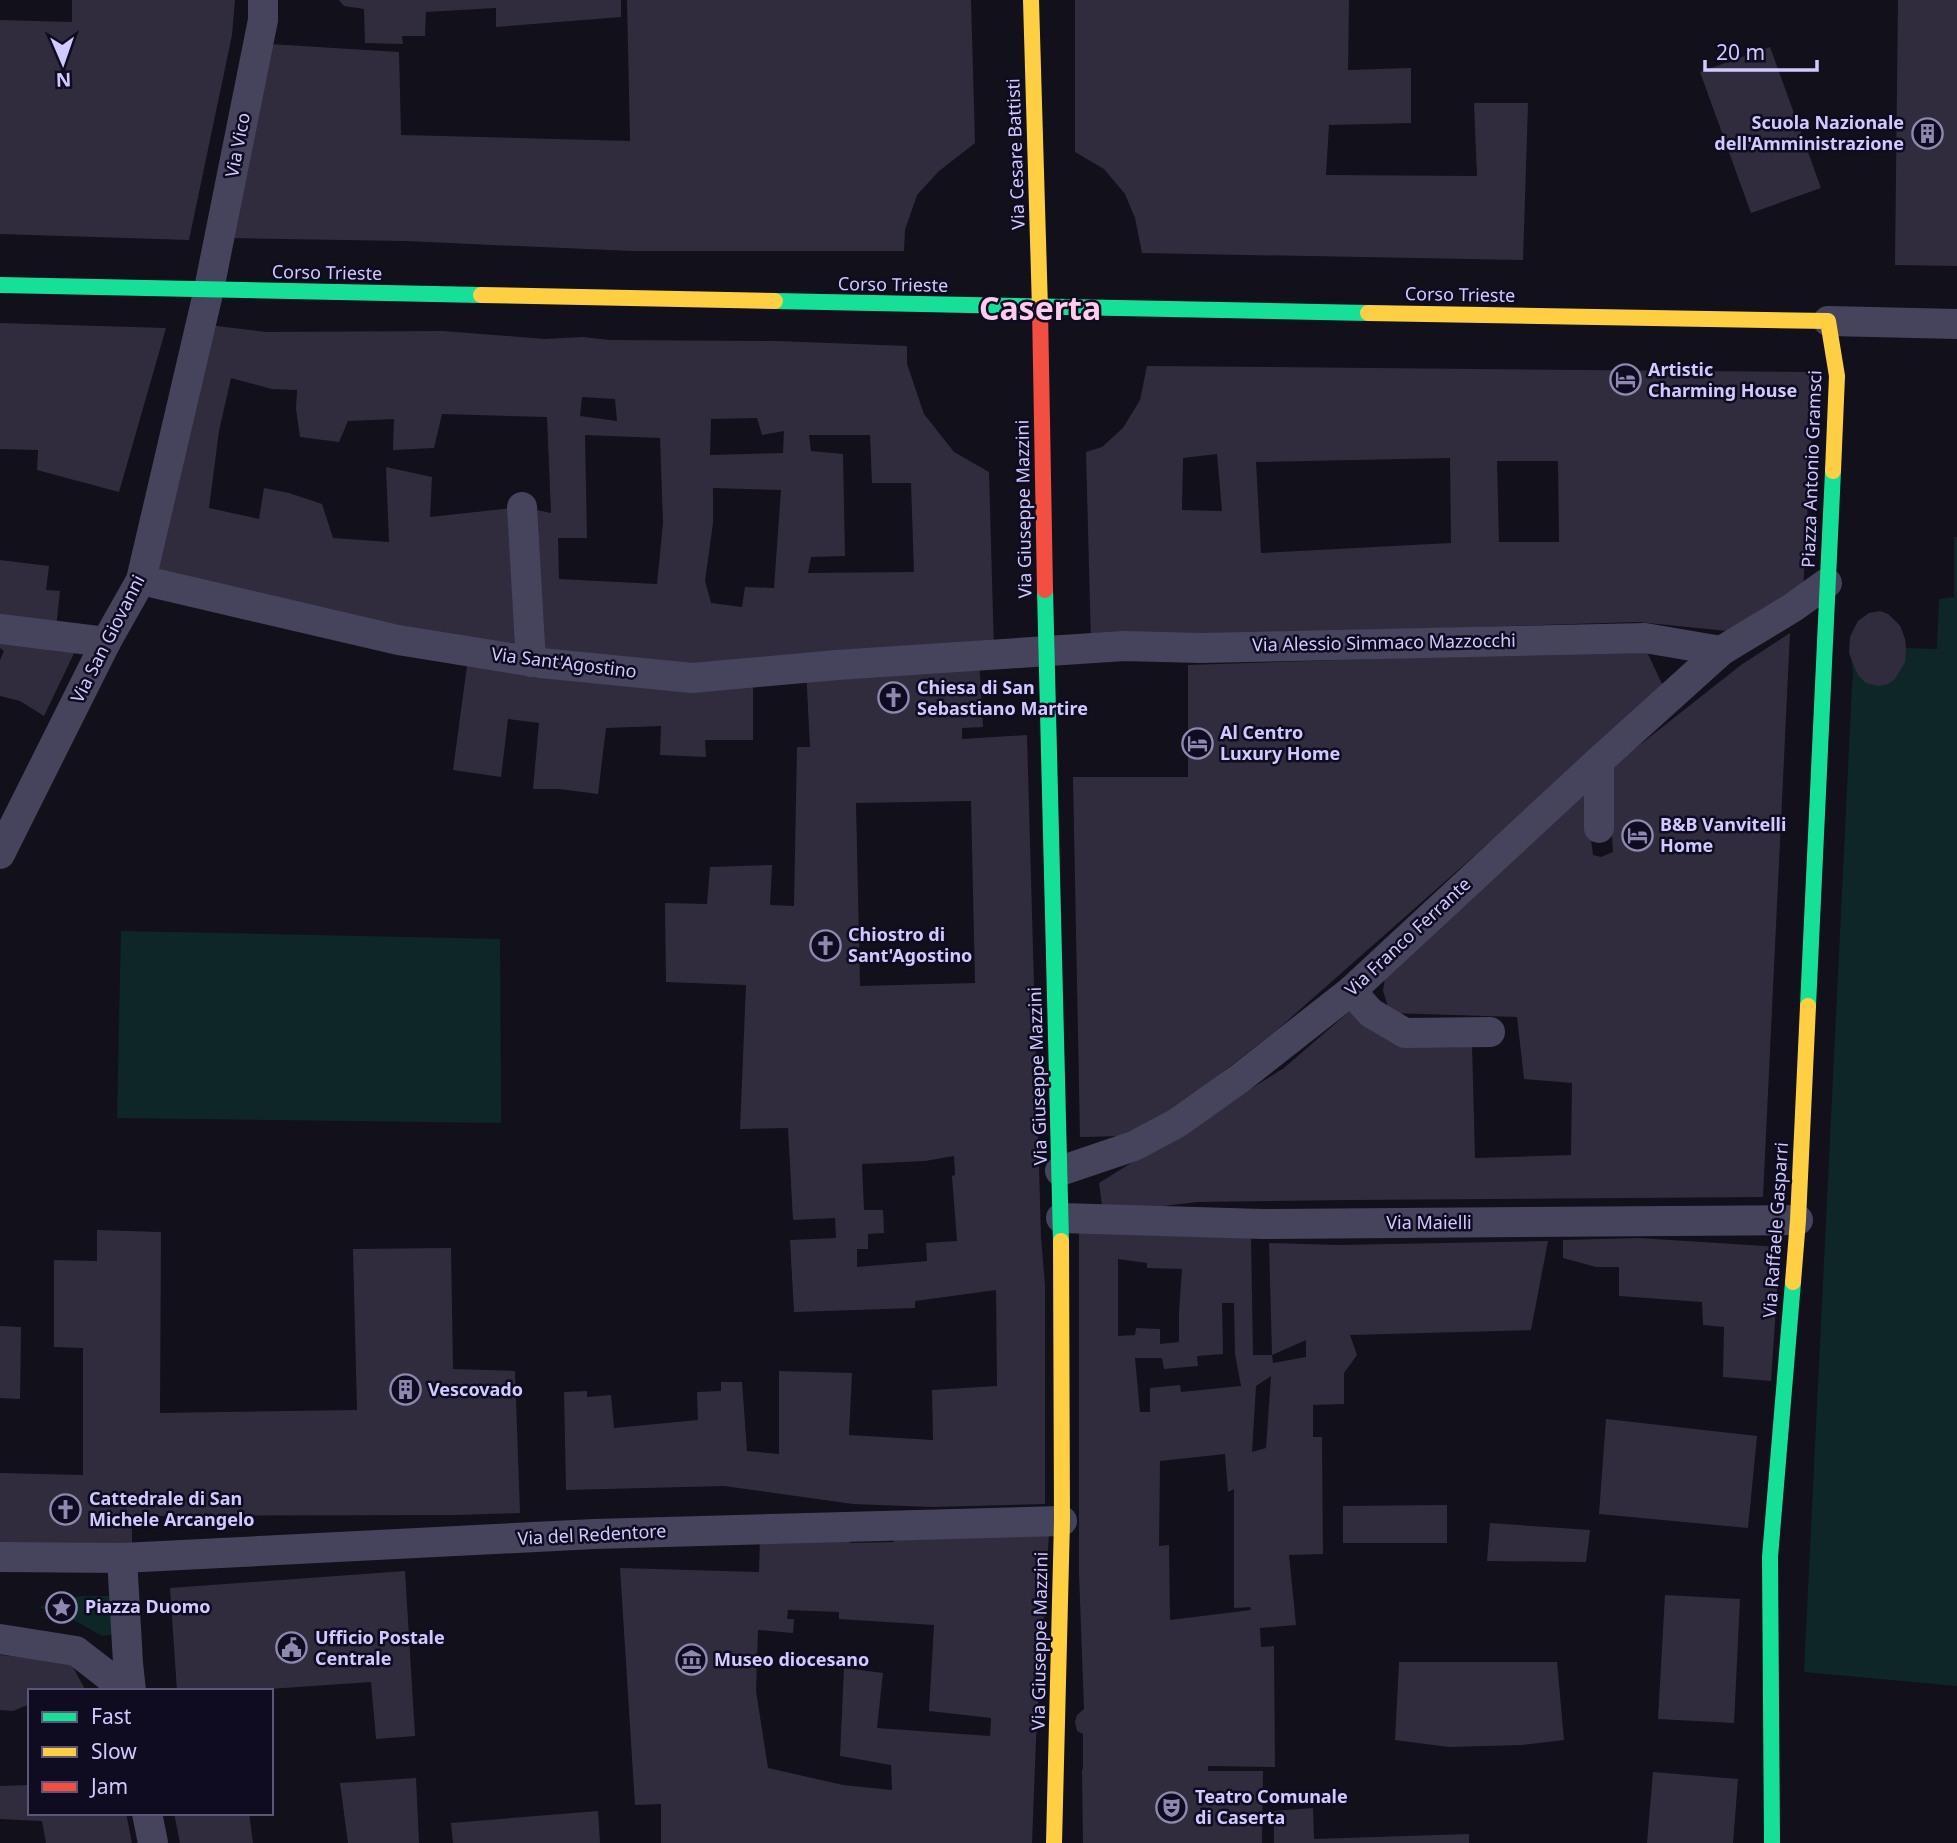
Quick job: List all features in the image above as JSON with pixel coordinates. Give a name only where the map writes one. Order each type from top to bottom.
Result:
[{"type":"street","name":"Via Vico","points":[[209,289],[263,20],[263,0]]},
{"type":"street","name":"Via Cesare Battisti","points":[[1031,0],[1041,307]]},
{"type":"street","name":"Corso Trieste","points":[[0,285],[1828,321]]},
{"type":"street","name":"Via San Giovanni","points":[[0,854],[106,642],[141,580],[209,289]]},
{"type":"street","name":"Via Giuseppe Mazzini","points":[[1041,307],[1042,452],[1061,1218],[1062,1521],[1054,1843]]},
{"type":"street","points":[[1828,321],[1957,324]]},
{"type":"street","name":"Piazza Antonio Gramsci","points":[[1826,620],[1837,376],[1828,321]]},
{"type":"street","points":[[522,507],[531,662]]},
{"type":"street","name":"Via Sant'Agostino","points":[[141,580],[398,640],[531,662],[692,678],[994,654]]},
{"type":"street","name":"Via Franco Ferrante","points":[[1060,1171],[1134,1146],[1177,1123],[1239,1079],[1351,991],[1720,651],[1792,608],[1827,583]]},
{"type":"street","name":"Via Raffaele Gasparri","points":[[1772,1843],[1770,1557],[1798,1220],[1826,620]]},
{"type":"street","points":[[0,629],[106,642]]},
{"type":"street","name":"Via Alessio Simmaco Mazzocchi","points":[[994,654],[1124,646],[1215,647],[1645,638],[1720,651]]},
{"type":"street","points":[[1599,761],[1599,828]]},
{"type":"street","points":[[1351,991],[1371,1013],[1405,1033],[1490,1032]]},
{"type":"street","name":"Via Maielli","points":[[1061,1218],[1262,1224],[1798,1220]]},
{"type":"street","name":"Via del Redentore","points":[[122,1558],[621,1533],[1062,1521]]},
{"type":"street","points":[[0,1558],[122,1558],[127,1681],[107,1675],[76,1651],[0,1639]]},
{"type":"street","points":[[147,1815],[153,1843]]},
{"type":"green space","points":[[1954,537],[1957,537],[1957,1686],[1804,1672],[1853,673],[1850,641],[1861,619],[1882,613],[1901,628],[1906,648],[1937,649],[1939,599],[1954,597]]},
{"type":"green space","points":[[121,931],[500,939],[501,1123],[117,1118]]},
{"type":"green space","points":[[81,1596],[116,1596],[117,1634],[102,1636],[74,1620],[39,1607]]},
{"type":"building","points":[[72,0],[235,0],[232,35],[189,240],[0,234],[0,20],[72,22]]},
{"type":"building","points":[[339,0],[621,0],[621,17],[496,27],[496,8],[426,12],[425,36],[402,36],[403,44],[365,43],[364,9],[344,6]]},
{"type":"building","points":[[627,0],[971,0],[975,143],[939,171],[917,195],[905,230],[904,251],[632,251],[405,241],[232,238],[269,44],[399,52],[401,135],[630,141]]},
{"type":"building","points":[[1075,0],[1349,0],[1348,70],[1411,68],[1411,123],[1329,125],[1326,175],[1477,176],[1474,103],[1528,103],[1523,260],[1142,253],[1135,218],[1125,194],[1104,169],[1075,152]]},
{"type":"building","name":"Scuola Nazionale dell'Amministrazione","points":[[1898,0],[1957,0],[1957,266],[1895,265]]},
{"type":"building","points":[[1770,47],[1821,188],[1751,213],[1700,72]]},
{"type":"building","points":[[0,323],[166,328],[119,492],[37,470],[38,450],[0,449]]},
{"type":"building","points":[[201,324],[266,332],[443,331],[545,339],[583,337],[609,340],[777,341],[907,346],[907,364],[924,414],[954,452],[989,472],[994,651],[753,672],[753,740],[705,740],[706,757],[660,755],[661,726],[606,728],[598,794],[533,789],[539,723],[508,719],[501,777],[453,770],[469,651],[141,580]],"holes":[[[231,378],[272,389],[297,390],[296,409],[300,437],[339,442],[348,421],[394,419],[393,450],[434,448],[442,414],[547,417],[551,513],[522,507],[430,517],[432,477],[386,467],[389,542],[333,538],[322,504],[264,488],[259,519],[209,508],[219,431]],[[582,397],[615,399],[617,421],[580,416]],[[757,418],[762,435],[784,431],[783,453],[710,455],[711,419]],[[585,435],[660,438],[663,523],[657,584],[559,579],[558,538],[587,538]],[[809,435],[870,435],[872,483],[911,483],[914,572],[808,573],[811,557],[845,556],[843,454],[811,451]],[[713,488],[781,490],[774,588],[745,587],[742,607],[711,603],[705,581],[713,523]]]},
{"type":"building","points":[[1147,366],[1815,372],[1803,592],[1728,631],[1638,622],[1187,636],[1091,643],[1086,452],[1102,447],[1123,428],[1140,400]],"holes":[[[1217,454],[1222,511],[1182,510],[1183,458]],[[1450,458],[1451,543],[1261,553],[1256,462]],[[1497,461],[1558,461],[1559,542],[1499,542]]]},
{"type":"building","points":[[0,560],[49,566],[46,590],[60,591],[56,628],[0,622]]},
{"type":"building","points":[[1880,611],[1888,614],[1900,626],[1906,649],[1905,662],[1895,679],[1878,686],[1866,683],[1858,675],[1849,653],[1850,637],[1858,621],[1869,613]]},
{"type":"building","points":[[1790,633],[1763,1197],[1198,1202],[1103,1213],[1099,1183],[1284,1068],[1351,1010],[1472,1044],[1475,1158],[1571,1155],[1572,1083],[1524,1079],[1517,1017],[1390,1013],[1383,991],[1387,965],[1585,793],[1593,855],[1601,857],[1613,852],[1608,770],[1741,665]]},
{"type":"building","points":[[0,635],[77,647],[44,716],[20,701],[0,696],[0,660],[4,651],[0,648]]},
{"type":"building","points":[[1646,650],[1664,688],[1278,1029],[1192,1096],[1147,1125],[1126,1136],[1080,1137],[1073,777],[1188,777],[1188,665]]},
{"type":"building","points":[[979,660],[983,727],[962,728],[962,739],[1027,735],[1041,1237],[1045,1285],[1045,1504],[932,1507],[853,1504],[724,1486],[566,1490],[564,1392],[587,1391],[587,1397],[611,1395],[614,1428],[698,1420],[697,1392],[721,1391],[721,1382],[742,1382],[747,1451],[779,1454],[779,1371],[852,1373],[849,1435],[933,1440],[932,1390],[997,1386],[996,1290],[915,1301],[915,1308],[794,1312],[790,1240],[836,1238],[835,1218],[793,1220],[788,1128],[740,1129],[746,985],[666,982],[665,903],[707,904],[710,867],[772,865],[770,905],[794,906],[797,747],[810,747],[806,669]],"holes":[[[971,801],[975,983],[860,986],[856,803]],[[954,1156],[955,1175],[952,1176],[957,1241],[926,1243],[927,1261],[857,1267],[857,1249],[868,1249],[868,1234],[884,1233],[883,1210],[864,1210],[862,1164],[925,1161]]]},
{"type":"building","points":[[1079,1225],[1251,1236],[1253,1355],[1272,1355],[1269,1243],[1338,1245],[1548,1241],[1531,1330],[1350,1335],[1357,1355],[1344,1373],[1344,1404],[1313,1405],[1313,1437],[1322,1437],[1323,1554],[1289,1555],[1296,1625],[1260,1628],[1261,1647],[1274,1646],[1275,1767],[1208,1766],[1208,1771],[1263,1771],[1262,1843],[1083,1843],[1083,1734],[1077,1731],[1075,1722],[1077,1715],[1084,1709],[1079,1573]],"holes":[[[1118,1259],[1147,1263],[1147,1268],[1182,1269],[1179,1342],[1160,1344],[1160,1329],[1136,1328],[1135,1335],[1118,1336]],[[1222,1303],[1234,1303],[1235,1354],[1241,1386],[1181,1392],[1180,1385],[1150,1388],[1150,1412],[1140,1412],[1135,1358],[1162,1358],[1164,1369],[1198,1366],[1197,1356],[1223,1354]],[[1306,1340],[1306,1357],[1273,1363],[1272,1355]],[[1271,1376],[1266,1448],[1252,1452],[1256,1386]],[[1225,1454],[1228,1492],[1234,1489],[1234,1608],[1250,1607],[1251,1610],[1170,1620],[1169,1545],[1159,1546],[1160,1461]]]},
{"type":"building","points":[[97,1230],[161,1232],[160,1413],[357,1410],[353,1249],[451,1248],[453,1369],[515,1371],[520,1513],[132,1516],[132,1547],[0,1543],[0,1473],[83,1475],[83,1348],[54,1347],[54,1260],[97,1261]]},
{"type":"building","points":[[1639,1238],[1780,1247],[1771,1381],[1723,1377],[1724,1327],[1703,1325],[1702,1302],[1619,1296],[1619,1267],[1596,1267],[1563,1258],[1563,1240]]},
{"type":"building","points":[[0,1326],[21,1327],[20,1399],[0,1398]]},
{"type":"building","points":[[1606,1419],[1757,1436],[1748,1528],[1599,1514]]},
{"type":"building","points":[[1447,1505],[1447,1543],[1343,1543],[1343,1506]]},
{"type":"building","points":[[1490,1523],[1590,1530],[1586,1562],[1487,1561]]},
{"type":"building","points":[[850,1533],[850,1543],[894,1542],[893,1534],[1049,1534],[1032,1843],[661,1843],[661,1804],[635,1805],[620,1568],[759,1572],[760,1537]],"holes":[[[788,1610],[839,1612],[839,1619],[934,1625],[929,1711],[991,1718],[990,1736],[877,1728],[883,1673],[844,1668],[840,1756],[891,1765],[892,1790],[843,1785],[768,1768],[756,1691],[758,1630],[793,1633],[794,1619],[787,1619]]]},
{"type":"building","name":"Ufficio Postale Centrale","points":[[405,1571],[415,1736],[376,1739],[371,1682],[268,1689],[177,1689],[170,1588]]},
{"type":"building","points":[[1665,1595],[1740,1599],[1734,1723],[1658,1719]]},
{"type":"building","points":[[0,1655],[70,1662],[85,1689],[28,1689],[28,1705],[13,1711],[0,1710]]},
{"type":"building","points":[[1399,1662],[1557,1662],[1564,1740],[1521,1745],[1449,1747],[1395,1740]]},
{"type":"building","points":[[1653,1772],[1738,1779],[1733,1843],[1647,1843]]},
{"type":"building","points":[[416,1778],[419,1843],[348,1843],[340,1783]]},
{"type":"building","points":[[28,1785],[28,1815],[126,1815],[132,1843],[46,1843],[42,1821],[0,1819],[0,1786]]},
{"type":"building","points":[[1313,1808],[1314,1839],[1469,1834],[1469,1843],[1274,1843],[1274,1811]]},
{"type":"building","points":[[598,1811],[600,1843],[453,1843],[451,1823]]},
{"type":"building","points":[[174,1815],[249,1815],[253,1843],[180,1843]]},
{"type":"traffic: fast","points":[[0,285],[481,295]]},
{"type":"traffic: fast","points":[[775,301],[1368,313]]},
{"type":"traffic: fast","points":[[1808,1006],[1833,471]]},
{"type":"traffic: fast","points":[[1045,590],[1061,1241]]},
{"type":"traffic: fast","points":[[1772,1843],[1770,1557],[1793,1282]]},
{"type":"traffic: slow","points":[[1031,0],[1040,309]]},
{"type":"traffic: slow","points":[[481,295],[775,301]]},
{"type":"traffic: slow","points":[[1368,313],[1828,321],[1837,376],[1833,471]]},
{"type":"traffic: slow","points":[[1793,1282],[1808,1006]]},
{"type":"traffic: slow","points":[[1054,1843],[1062,1521],[1061,1241]]},
{"type":"traffic: jam","points":[[1040,309],[1045,590]]},
{"type":"place","name":"Scuola Nazionale dell'Amministrazione","points":[[1927,133]]},
{"type":"place","name":"Artistic Charming House","points":[[1625,380]]},
{"type":"place","name":"Chiesa di San Sebastiano Martire","points":[[894,698]]},
{"type":"place","name":"Al Centro Luxury Home","points":[[1197,743]]},
{"type":"place","name":"B&B Vanvitelli Home","points":[[1637,835]]},
{"type":"place","name":"Chiostro di Sant'Agostino","points":[[825,945]]},
{"type":"place","name":"Vescovado","points":[[405,1390]]},
{"type":"place","name":"Cattedrale di San Michele Arcangelo","points":[[66,1509]]},
{"type":"place","name":"Piazza Duomo","points":[[62,1607]]},
{"type":"place","name":"Ufficio Postale Centrale","points":[[292,1648]]},
{"type":"place","name":"Museo diocesano","points":[[691,1660]]},
{"type":"place","name":"Teatro Comunale di Caserta","points":[[1172,1807]]},
{"type":"district","name":"Caserta","points":[[1040,309]]}]
